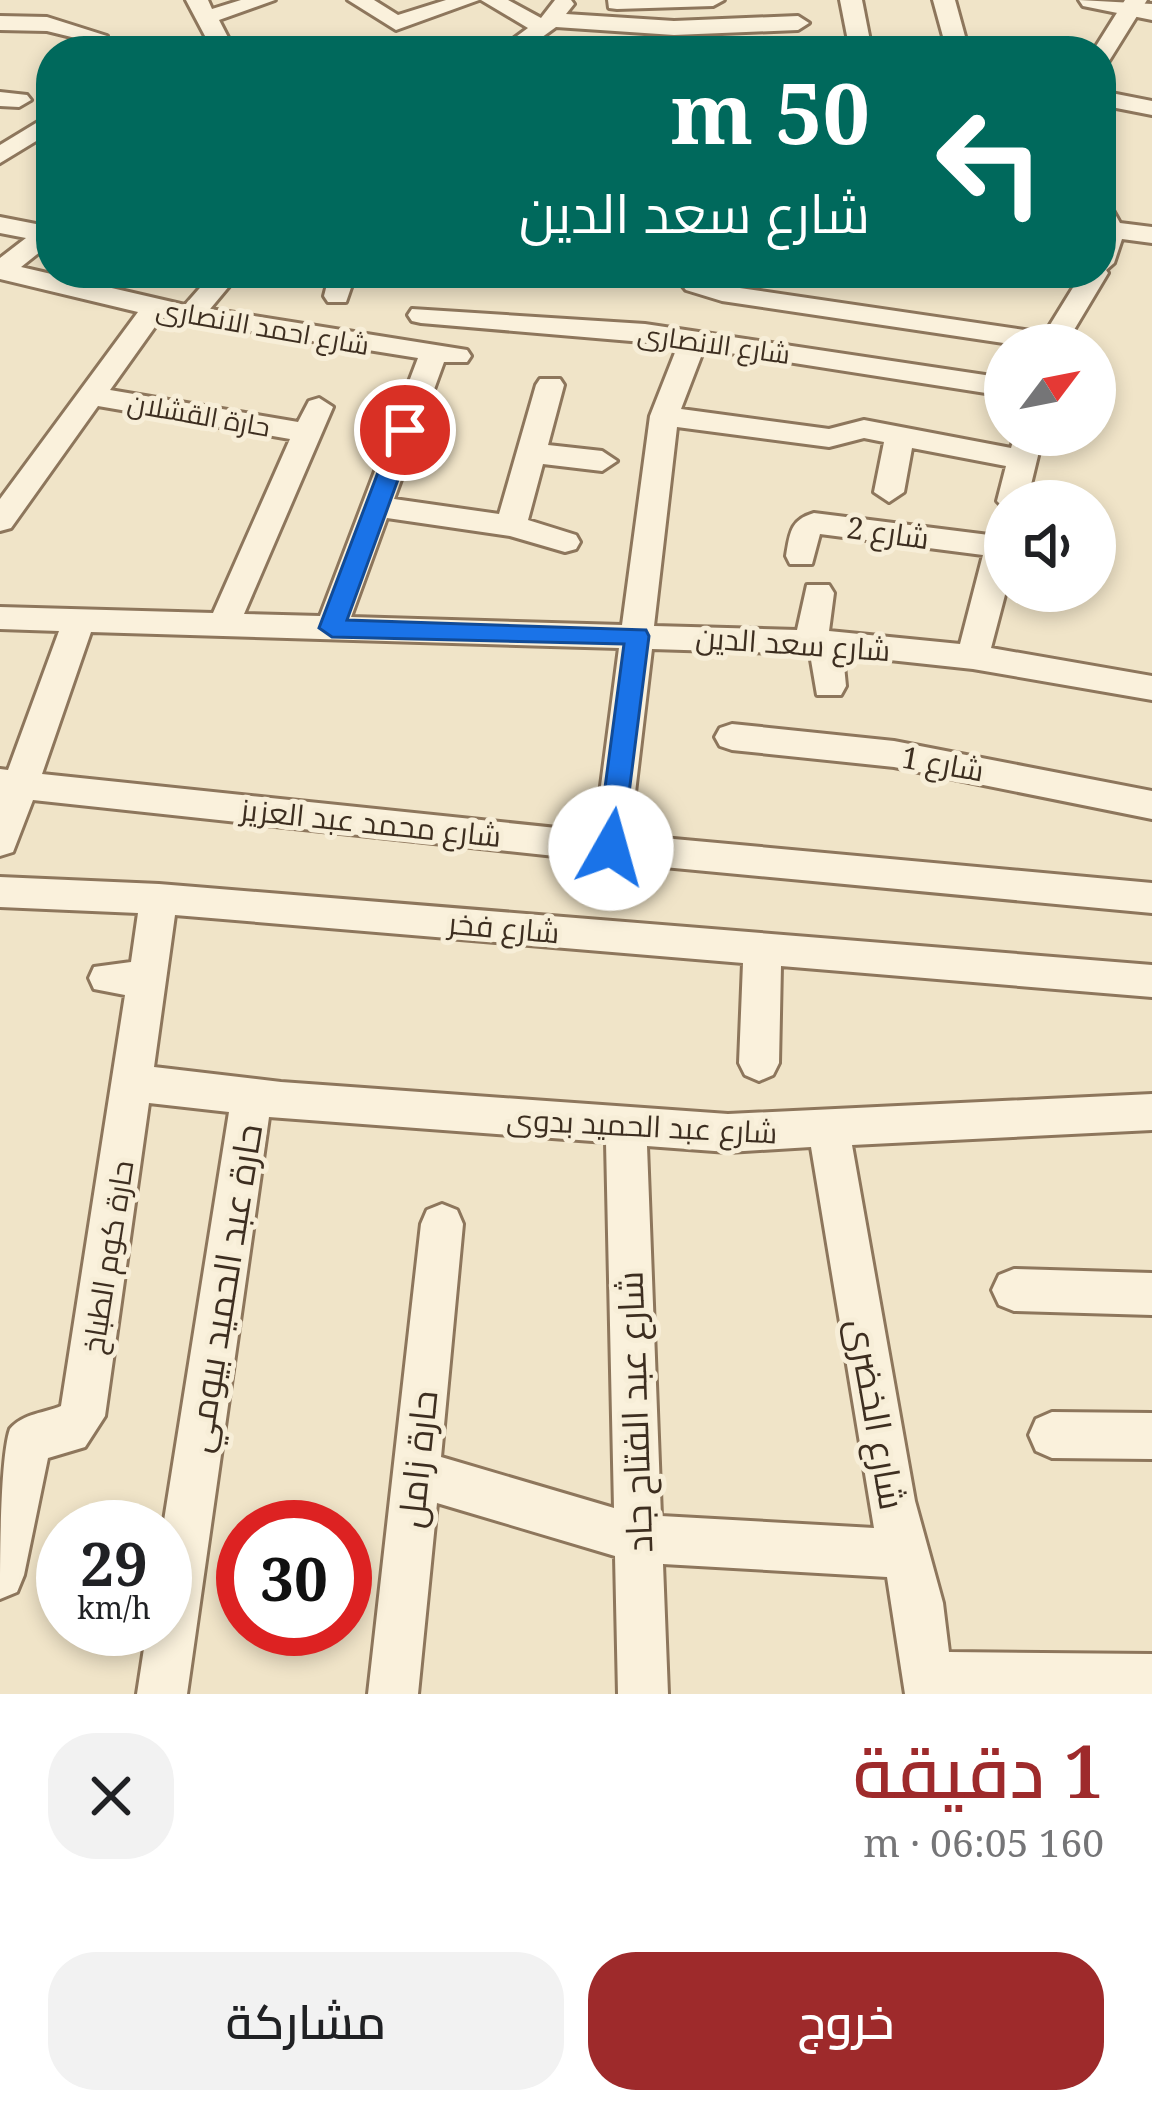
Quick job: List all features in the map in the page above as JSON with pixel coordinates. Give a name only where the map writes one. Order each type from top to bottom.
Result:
[{"type":"street","points":[[4,14],[37,0]]},
{"type":"street","points":[[215,36],[200,9],[264,0]]},
{"type":"street","points":[[359,0],[399,22],[468,0]]},
{"type":"street","points":[[492,0],[674,28],[796,12]]},
{"type":"street","points":[[527,36],[557,12],[713,0]]},
{"type":"street","points":[[851,0],[858,36]]},
{"type":"street","points":[[944,0],[954,36]]},
{"type":"street","points":[[1092,0],[1140,7]]},
{"type":"street","points":[[1116,37],[1140,7]]},
{"type":"street","points":[[4,14],[98,34]]},
{"type":"street","points":[[1116,101],[1152,108]]},
{"type":"street","points":[[0,156],[36,131]]},
{"type":"street","points":[[0,225],[36,229]]},
{"type":"street","points":[[1116,225],[1152,235]]},
{"type":"street","points":[[0,271],[36,242]]},
{"type":"street","name":"شارع احمد الانصارى","points":[[0,271],[36,280]]},
{"type":"street","name":"شارع احمد الانصارى","points":[[71,288],[155,308],[446,355],[377,506]]},
{"type":"street","points":[[191,314],[214,288]]},
{"type":"street","points":[[707,288],[984,333]]},
{"type":"street","points":[[1063,324],[1086,288]]},
{"type":"street","points":[[910,321],[916,290]]},
{"type":"street","points":[[0,521],[155,308]]},
{"type":"street","name":"شارع الانصارى","points":[[421,315],[694,339],[984,384]]},
{"type":"street","points":[[611,848],[664,416],[694,339]]},
{"type":"street","points":[[511,526],[550,385]]},
{"type":"street","name":"حارة القشلان","points":[[91,396],[314,420],[224,623]]},
{"type":"street","points":[[664,416],[829,438],[859,429],[984,443]]},
{"type":"street","points":[[889,492],[900,436]]},
{"type":"street","points":[[531,452],[602,461]]},
{"type":"street","points":[[332,628],[377,506],[511,526],[565,542]]},
{"type":"street","name":"شارع 2","points":[[801,556],[806,526],[814,523],[984,537]]},
{"type":"street","points":[[818,592],[819,642],[829,686]]},
{"type":"street","points":[[974,657],[985,612]]},
{"type":"street","name":"شارع سعد الدين","points":[[0,618],[819,642],[974,657],[1152,688]]},
{"type":"street","points":[[0,842],[10,784],[79,620]]},
{"type":"street","name":"شارع 1","points":[[732,736],[894,754],[1152,805]]},
{"type":"street","name":"شارع محمد عبد العزيز","points":[[10,784],[611,848],[1152,898]]},
{"type":"street","name":"شارع فخر","points":[[0,892],[159,899],[1152,981]]},
{"type":"street","name":"حارة كوم الطباخ","points":[[0,1575],[27,1445],[41,1434],[69,1431],[82,1416],[134,1083],[128,978],[159,899]]},
{"type":"street","points":[[759,1063],[763,949]]},
{"type":"street","name":"شارع عبد الحميد بدوى","points":[[134,1083],[626,1129],[830,1132],[1152,1112]]},
{"type":"street","name":"حارة عبد الحميد بيومي","points":[[162,1694],[252,1096]]},
{"type":"street","name":"شارع عبد الفتاح جاد","points":[[626,1129],[643,1694]]},
{"type":"street","name":"شارع الخضرى","points":[[830,1132],[904,1554],[918,1603],[929,1686]]},
{"type":"street","name":"حارة زامل","points":[[392,1694],[442,1224]]},
{"type":"street","points":[[1014,1291],[1152,1294]]},
{"type":"street","points":[[1052,1436],[1152,1436]]},
{"type":"street","points":[[416,1473],[638,1539],[904,1554]]},
{"type":"street","points":[[929,1686],[1152,1679]]},
{"type":"route","points":[[405,430],[332,628],[637,636],[611,848]]}]
